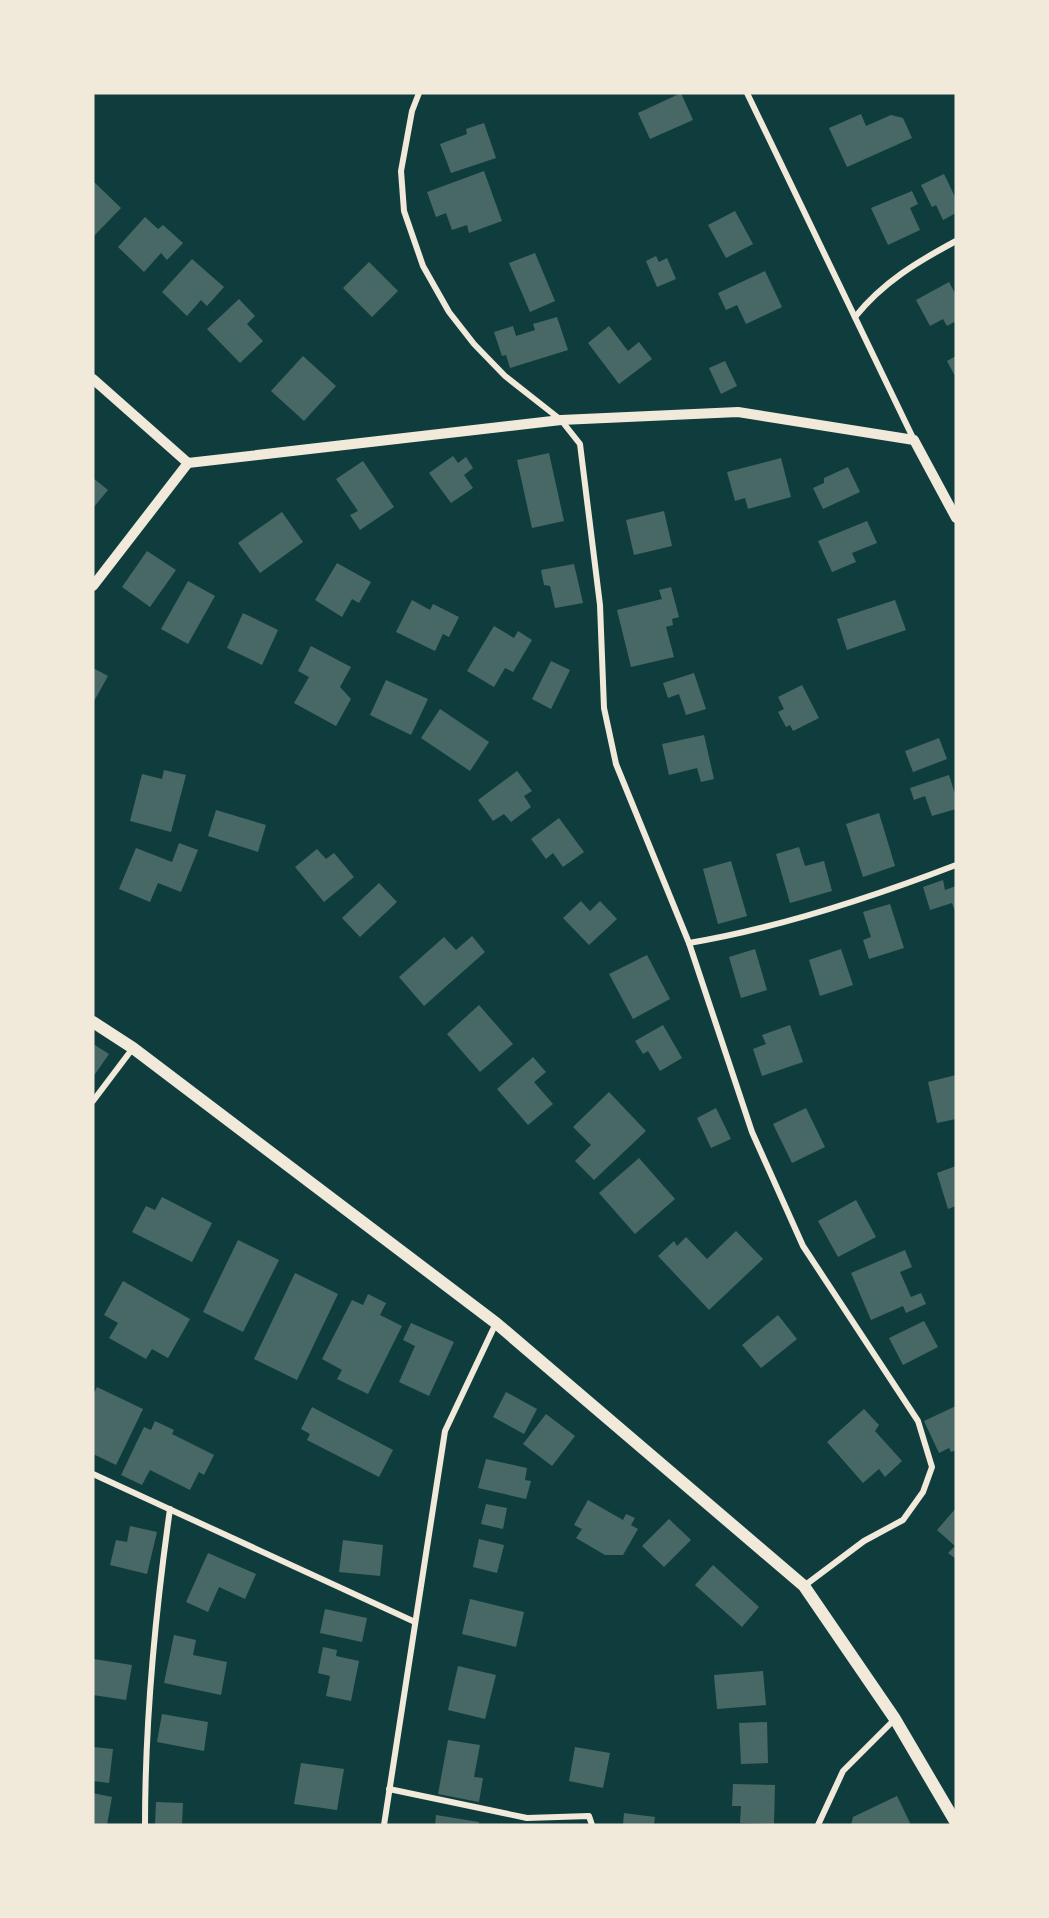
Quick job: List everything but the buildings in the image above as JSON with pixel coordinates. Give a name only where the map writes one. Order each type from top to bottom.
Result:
[{"type":"main road","points":[[93,1022],[133,1048],[496,1323],[804,1586],[895,1719],[956,1823]]},
{"type":"street","points":[[418,93],[400,171],[404,211],[423,266],[449,312],[474,344],[505,376],[561,420],[580,444],[600,605],[604,708],[616,764],[689,943],[752,1132],[803,1246],[918,1421],[932,1467],[923,1491],[903,1520],[864,1541],[804,1586]]},
{"type":"street","points":[[747,93],[915,440],[956,518]]},
{"type":"street","points":[[855,317],[874,293],[913,264],[956,241]]},
{"type":"street","points":[[93,379],[188,463]]},
{"type":"street","points":[[93,586],[188,463],[561,420],[738,412],[915,440]]},
{"type":"street","points":[[689,943],[729,936],[898,887],[956,865]]},
{"type":"street","points":[[93,1101],[133,1048]]},
{"type":"street","points":[[384,1825],[445,1431],[496,1323]]},
{"type":"street","points":[[93,1474],[415,1622]]},
{"type":"street","points":[[145,1825],[145,1736],[155,1610],[171,1509]]},
{"type":"street","points":[[818,1825],[843,1771],[895,1719]]},
{"type":"street","points":[[389,1789],[527,1818],[589,1816],[592,1825]]}]
